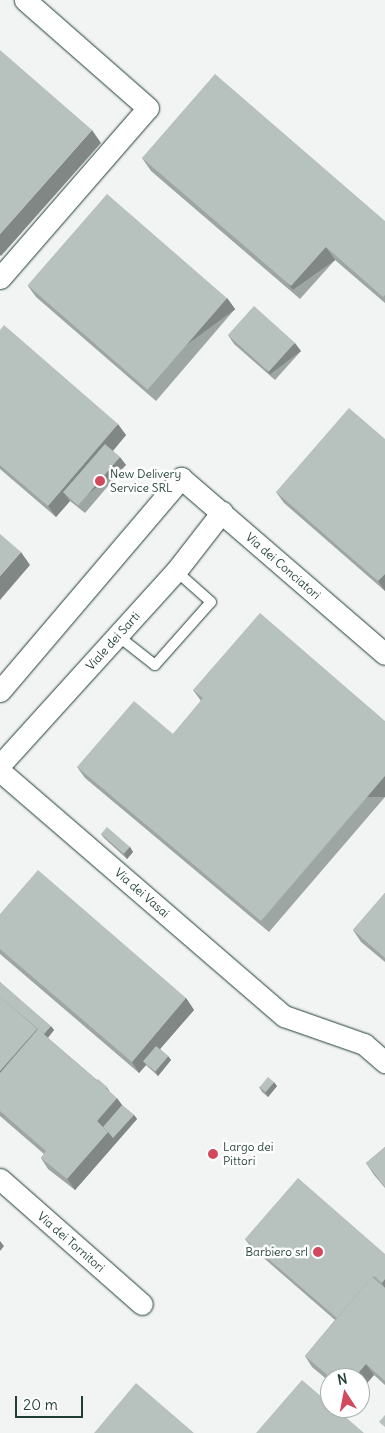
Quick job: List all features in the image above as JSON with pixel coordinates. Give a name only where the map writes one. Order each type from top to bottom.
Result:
[{"type":"street","points":[[0,278],[148,108],[25,0]]},
{"type":"street","name":"Via dei Conciatori","points":[[0,691],[181,478],[385,654]]},
{"type":"street","name":"Viale dei Sarti","points":[[0,765],[176,571],[222,512]]},
{"type":"street","name":"Via dei Vasai","points":[[0,771],[284,1016],[364,1044],[385,1062]]},
{"type":"street","name":"Via dei Tornitori","points":[[0,1180],[142,1304]]},
{"type":"lane","points":[[118,636],[155,665],[211,602],[176,571]]},
{"type":"building","points":[[0,50],[92,130],[0,234]]},
{"type":"building","points":[[215,74],[385,221],[385,295],[383,297],[326,247],[291,286],[142,158]]},
{"type":"building","points":[[107,194],[227,298],[148,390],[28,285]]},
{"type":"building","points":[[254,306],[295,343],[269,372],[228,335]]},
{"type":"building","points":[[4,325],[118,424],[48,506],[0,465],[0,330]]},
{"type":"building","points":[[349,408],[385,439],[385,574],[378,581],[276,492]]},
{"type":"building","points":[[105,444],[120,457],[78,505],[63,492]]},
{"type":"building","points":[[0,534],[21,552],[0,576]]},
{"type":"building","points":[[260,613],[385,721],[385,776],[261,921],[77,767],[134,701],[173,734],[203,698],[193,690]]},
{"type":"building","points":[[107,827],[130,847],[124,853],[101,834]]},
{"type":"building","points":[[38,870],[186,998],[132,1062],[0,949],[0,914]]},
{"type":"building","points":[[385,893],[385,958],[353,930]]},
{"type":"building","points":[[0,982],[51,1026],[44,1034],[0,997]]},
{"type":"building","points":[[0,997],[37,1029],[0,1071]]},
{"type":"building","points":[[38,1029],[117,1098],[97,1121],[108,1132],[67,1179],[41,1158],[46,1151],[0,1111],[0,1073]]},
{"type":"building","points":[[156,1046],[168,1056],[155,1072],[143,1061]]},
{"type":"building","points":[[268,1077],[274,1082],[266,1092],[260,1087]]},
{"type":"building","points":[[97,1080],[107,1087],[106,1089]]},
{"type":"building","points":[[122,1105],[134,1115],[113,1138],[103,1127]]},
{"type":"building","points":[[385,1147],[385,1187],[366,1163]]},
{"type":"building","name":"Barbiero srl","points":[[298,1178],[385,1254],[385,1279],[382,1283],[374,1276],[372,1277],[337,1318],[245,1239]]},
{"type":"building","points":[[372,1277],[385,1288],[385,1381],[366,1364],[363,1368],[320,1369],[305,1356]]},
{"type":"building","points":[[302,1380],[320,1395],[320,1418],[347,1418],[364,1433],[256,1433]]},
{"type":"building","points":[[136,1383],[194,1433],[94,1433]]},
{"type":"building","points":[[385,1415],[385,1427],[379,1422]]},
{"type":"place","name":"New Delivery Service SRL","points":[[100,481]]},
{"type":"place","name":"Largo dei Pittori","points":[[213,1154]]},
{"type":"place","name":"Barbiero srl","points":[[318,1252]]}]
